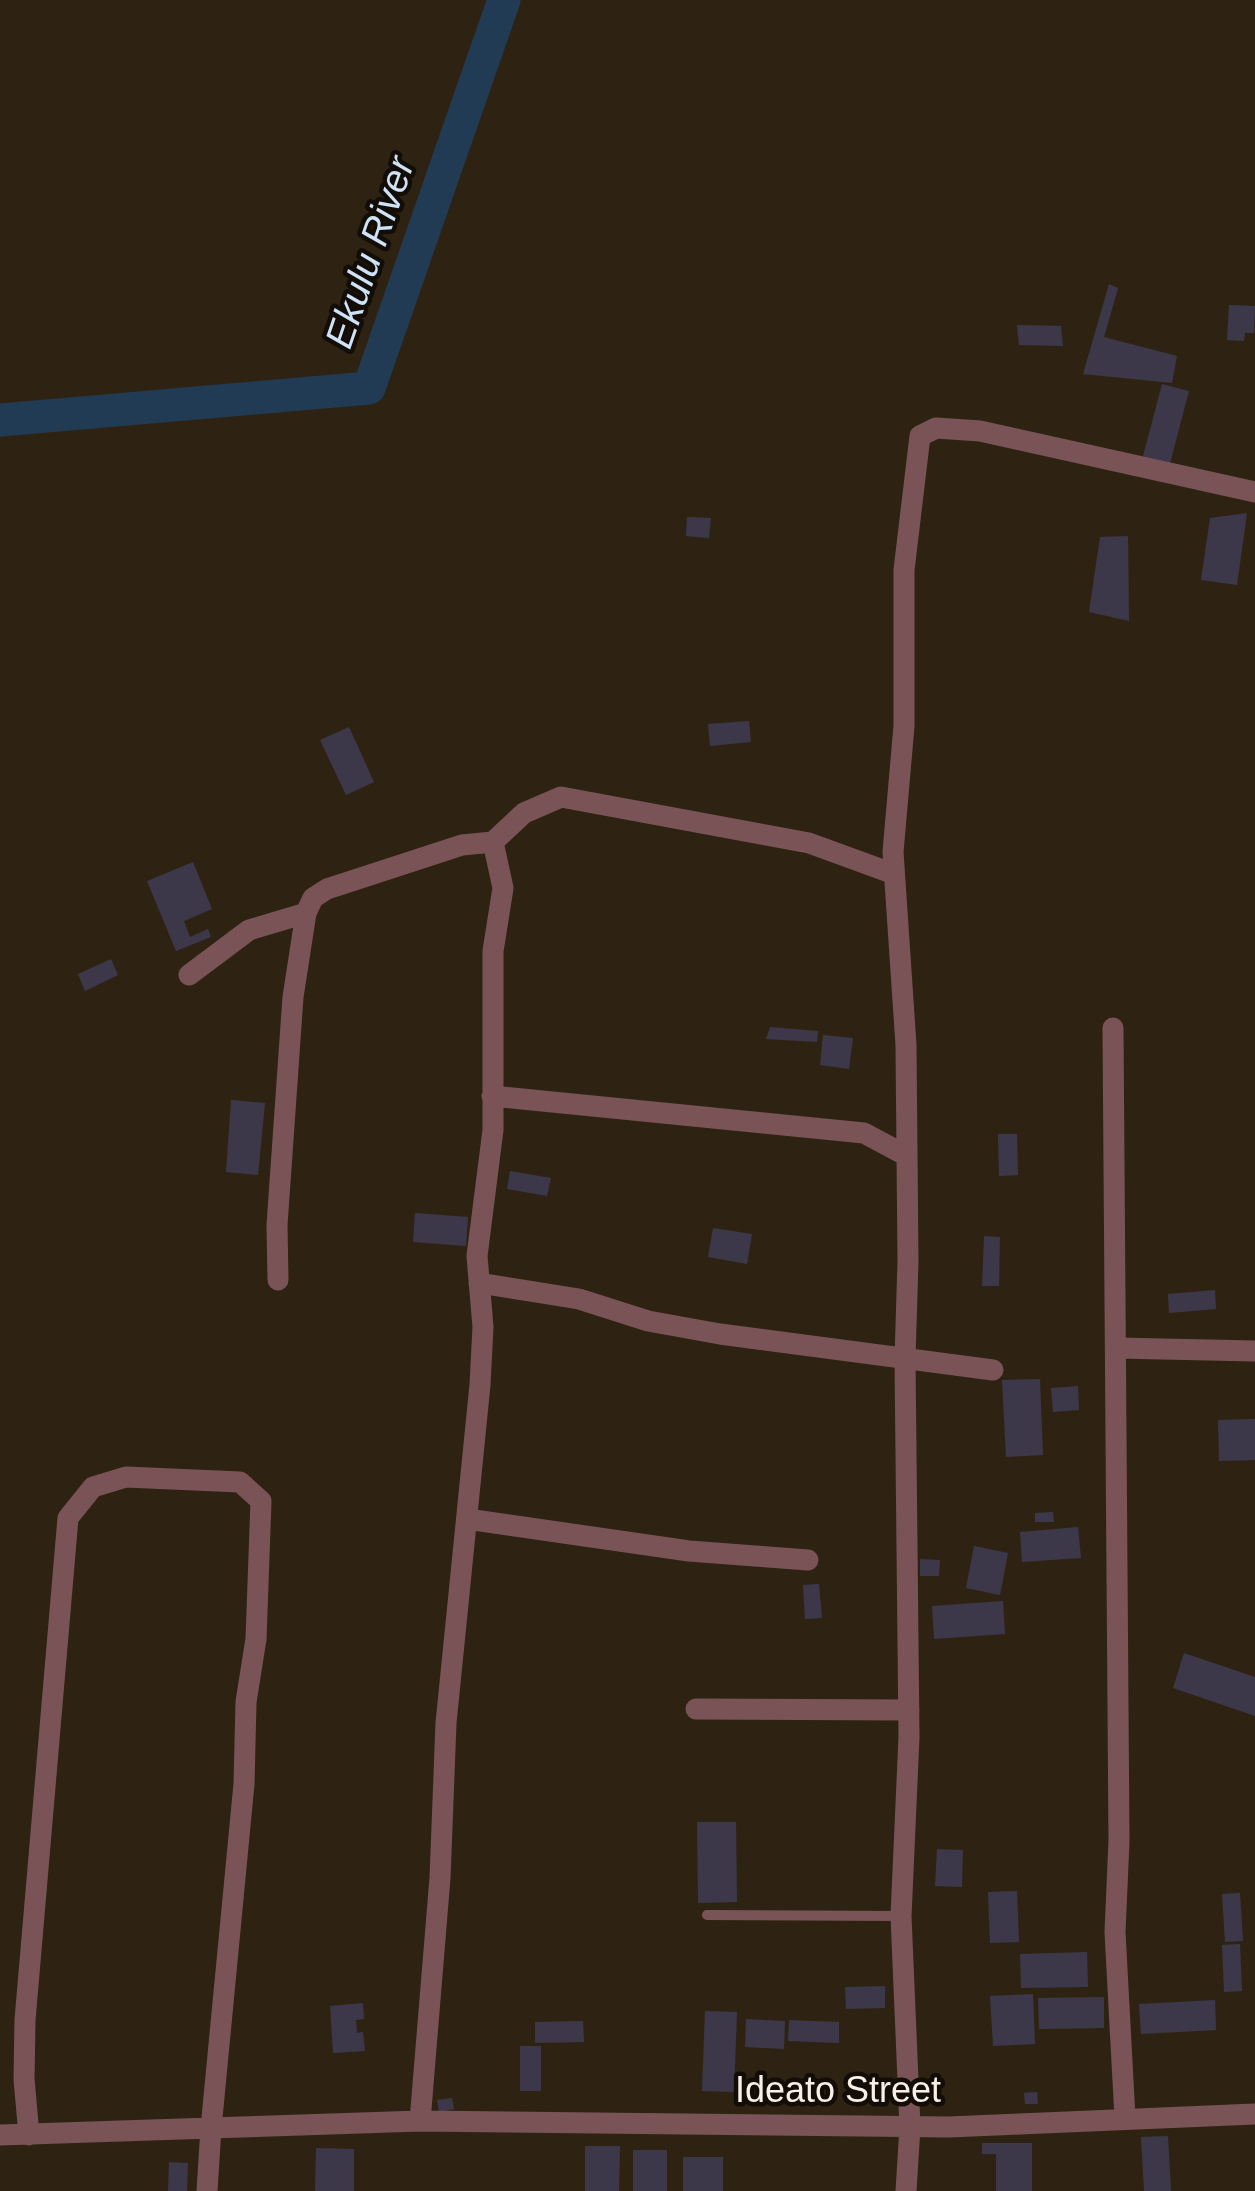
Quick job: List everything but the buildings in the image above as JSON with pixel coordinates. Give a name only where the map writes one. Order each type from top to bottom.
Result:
[{"type":"street","points":[[906,2191],[910,2127],[902,1916],[909,1710],[906,1045],[893,852],[904,726],[904,570],[920,436],[936,428],[980,431],[1255,492]]},
{"type":"street","points":[[278,1280],[293,997],[306,913],[314,898],[327,889],[462,845],[493,842],[524,813],[561,797],[809,843],[895,874]]},
{"type":"street","points":[[420,2121],[440,1878],[446,1723],[480,1385],[483,1327],[477,1256],[493,1130],[494,951],[503,888],[493,842]]},
{"type":"street","points":[[189,975],[249,930],[306,913]]},
{"type":"street","points":[[1113,1028],[1119,1841],[1115,1932],[1125,2118]]},
{"type":"street","points":[[492,1096],[864,1133],[907,1156]]},
{"type":"street","points":[[479,1283],[579,1298],[648,1321],[720,1334],[994,1370]]},
{"type":"street","points":[[1117,1348],[1255,1351]]},
{"type":"street","points":[[29,2135],[25,2020],[68,1518],[93,1487],[126,1477],[240,1482],[260,1501],[256,1639],[246,1702],[244,1784],[207,2191]]},
{"type":"street","points":[[466,1519],[688,1551],[808,1560]]},
{"type":"street","points":[[696,1709],[909,1710]]},
{"type":"street","name":"Ideato Street","points":[[0,2134],[420,2121],[910,2127],[1255,2114]]},
{"type":"lane","points":[[707,1915],[902,1916]]},
{"type":"waterway","name":"Ekulu River","points":[[0,420],[369,388],[504,0]]}]
